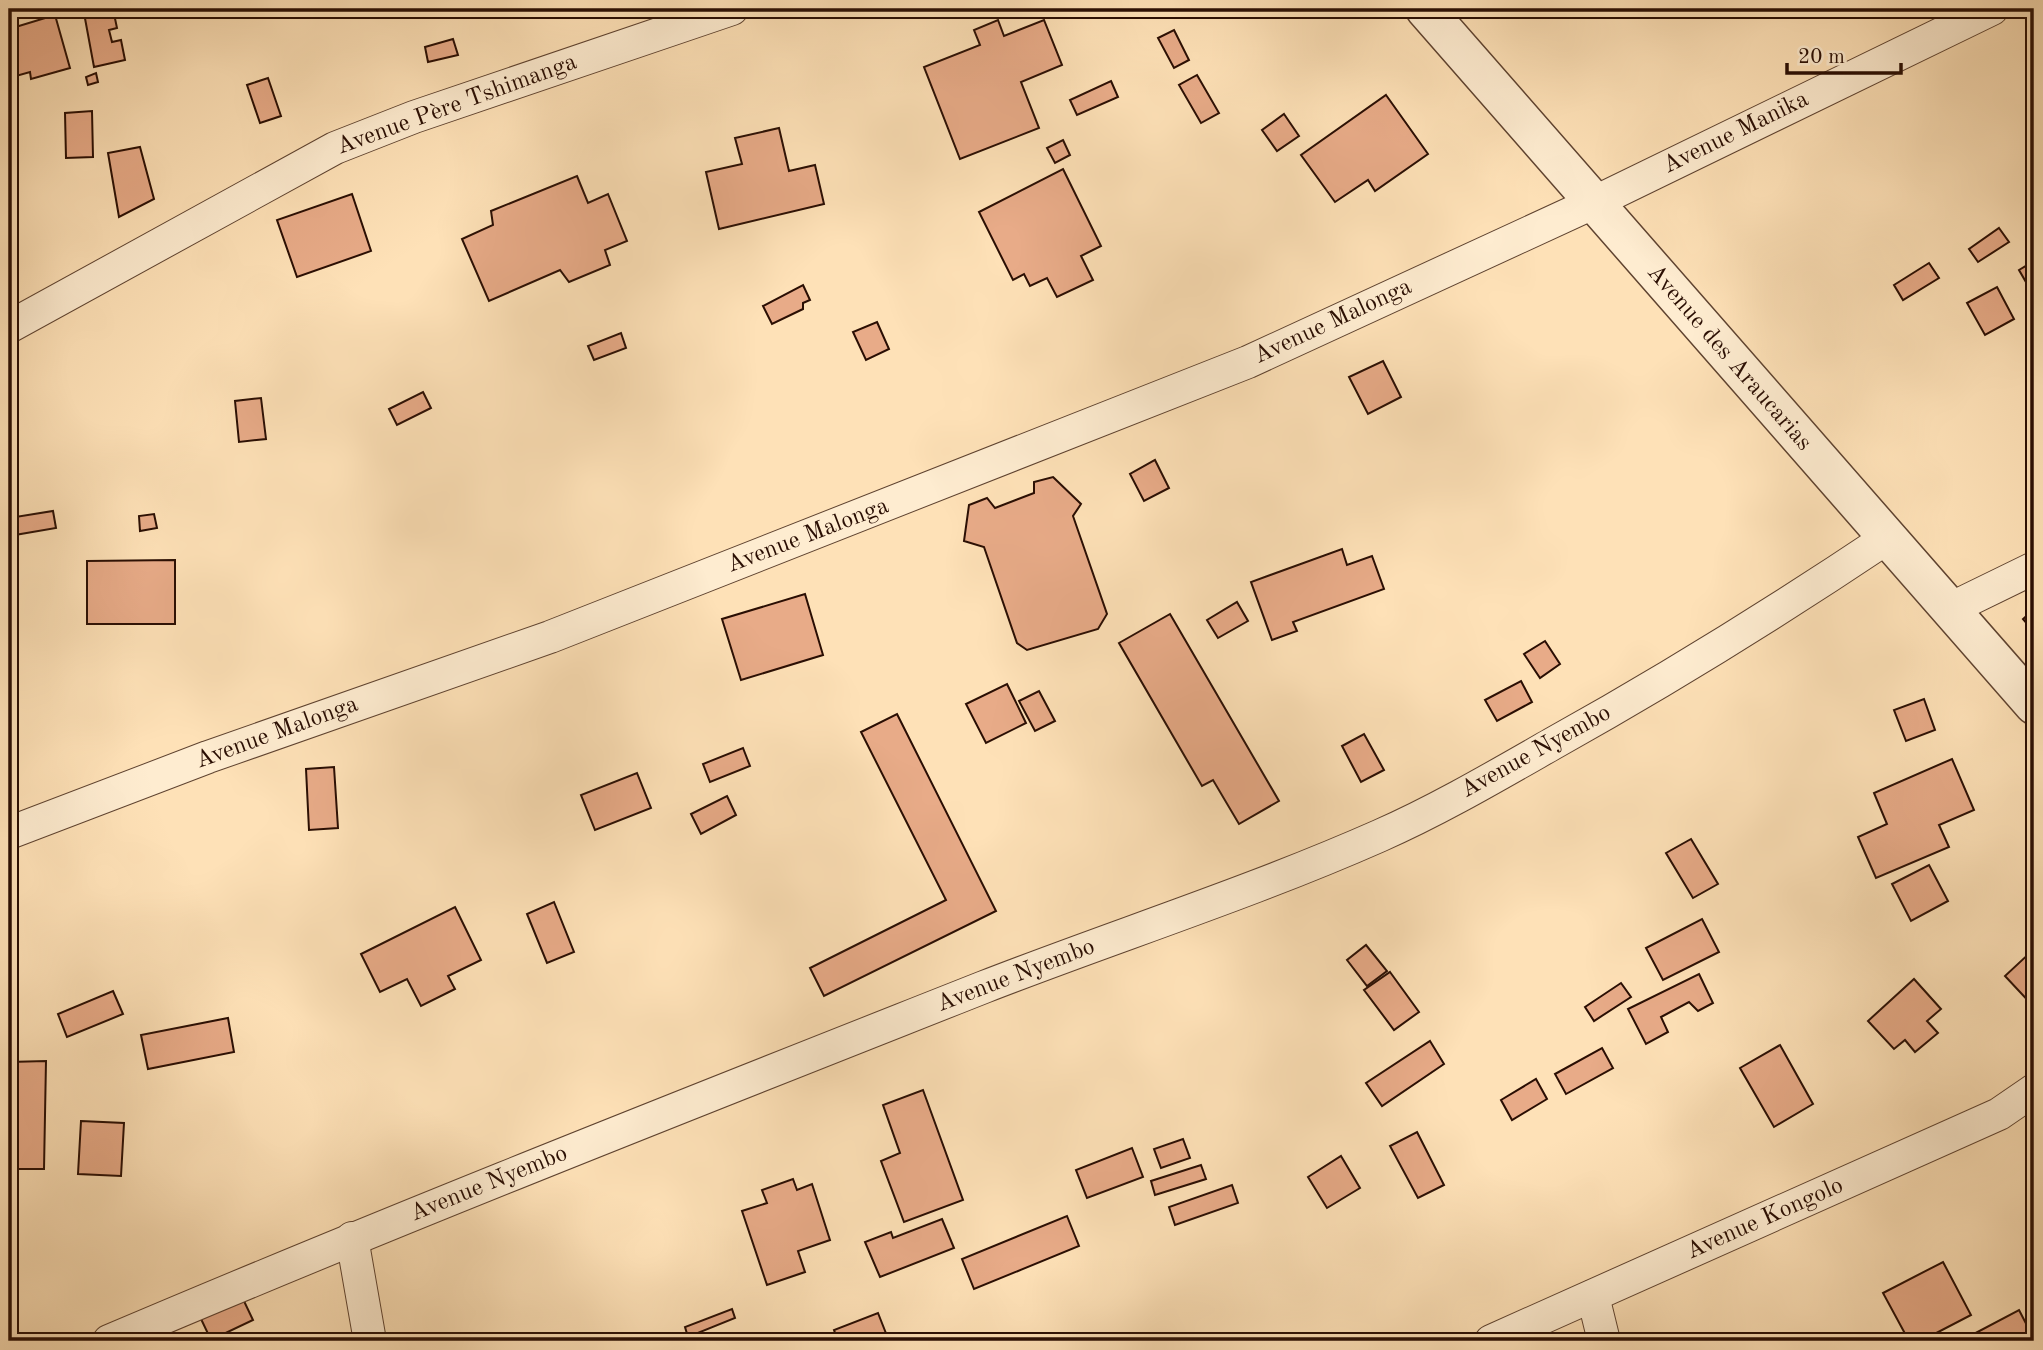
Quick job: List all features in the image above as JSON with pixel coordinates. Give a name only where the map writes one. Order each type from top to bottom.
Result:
[{"type":"street","name":"Avenue Père Tshimanga","points":[[9,327],[335,148],[414,117],[732,9]]},
{"type":"street","name":"Avenue des Araucarias","points":[[1425,9],[1952,608],[2034,705]]},
{"type":"street","name":"Avenue Manika","points":[[1593,203],[1983,10]]},
{"type":"street","name":"Avenue Malonga","points":[[9,833],[208,757],[550,637],[1248,362],[1593,203]]},
{"type":"street","name":"Avenue Nyembo","points":[[109,1341],[352,1238],[989,985],[1233,895],[1382,835],[1504,772],[1655,687],[1774,614],[1887,537]]},
{"type":"street","points":[[1952,608],[2034,568]]},
{"type":"street","name":"Avenue Kongolo","points":[[1491,1341],[1999,1114],[2034,1090]]},
{"type":"street","points":[[352,1238],[370,1341]]},
{"type":"street","points":[[1594,1296],[1604,1341]]},
{"type":"building","points":[[113,9],[117,28],[109,30],[112,42],[121,40],[125,60],[94,67],[84,13]]},
{"type":"building","points":[[55,15],[70,68],[31,79],[30,72],[9,78],[9,29]]},
{"type":"building","points":[[998,20],[1004,36],[1044,20],[1062,65],[1021,82],[1039,128],[960,159],[924,67],[980,45],[974,30]]},
{"type":"building","points":[[1174,30],[1189,60],[1174,68],[1158,38]]},
{"type":"building","points":[[453,39],[458,55],[428,62],[425,47]]},
{"type":"building","points":[[96,73],[98,82],[88,85],[86,77]]},
{"type":"building","points":[[1197,75],[1219,113],[1201,123],[1179,85]]},
{"type":"building","points":[[268,78],[281,116],[260,123],[247,85]]},
{"type":"building","points":[[1111,81],[1118,97],[1077,115],[1070,100]]},
{"type":"building","points":[[1386,95],[1428,154],[1375,191],[1368,180],[1335,202],[1301,155]]},
{"type":"building","points":[[92,111],[93,157],[66,158],[65,113]]},
{"type":"building","points":[[1284,114],[1299,136],[1277,151],[1262,130]]},
{"type":"building","points":[[779,128],[789,171],[815,165],[824,204],[719,229],[706,172],[742,164],[735,138]]},
{"type":"building","points":[[1063,140],[1070,155],[1055,163],[1047,148]]},
{"type":"building","points":[[140,147],[154,199],[119,217],[108,153]]},
{"type":"building","points":[[1063,169],[1101,246],[1081,256],[1093,280],[1057,297],[1047,278],[1030,286],[1024,274],[1013,280],[979,212]]},
{"type":"building","points":[[577,176],[588,203],[608,194],[627,241],[605,250],[610,265],[569,282],[560,270],[489,301],[462,239],[493,225],[491,211]]},
{"type":"building","points":[[352,194],[371,251],[297,277],[277,220]]},
{"type":"building","points":[[1999,228],[2009,242],[1978,262],[1969,249]]},
{"type":"building","points":[[2034,261],[2034,296],[2019,270]]},
{"type":"building","points":[[1929,263],[1939,278],[1903,300],[1894,285]]},
{"type":"building","points":[[803,285],[810,300],[803,303],[803,309],[772,324],[763,306]]},
{"type":"building","points":[[1997,287],[2014,319],[1985,335],[1967,303]]},
{"type":"building","points":[[877,322],[889,349],[866,360],[853,332]]},
{"type":"building","points":[[621,333],[626,348],[594,360],[588,346]]},
{"type":"building","points":[[1383,361],[1401,397],[1368,414],[1349,377]]},
{"type":"building","points":[[423,392],[431,408],[397,425],[389,409]]},
{"type":"building","points":[[261,398],[266,439],[239,442],[235,401]]},
{"type":"building","points":[[1155,460],[1169,488],[1144,501],[1130,474]]},
{"type":"building","points":[[1053,477],[1081,504],[1073,516],[1107,614],[1098,629],[1027,650],[1017,643],[984,547],[964,541],[969,505],[987,498],[995,508],[1034,493],[1034,482]]},
{"type":"building","points":[[53,511],[56,528],[9,536],[9,518]]},
{"type":"building","points":[[154,514],[157,528],[140,531],[139,516]]},
{"type":"building","points":[[1342,549],[1347,565],[1372,556],[1384,589],[1293,622],[1297,631],[1272,640],[1251,582]]},
{"type":"building","points":[[175,560],[175,624],[87,624],[87,561]]},
{"type":"building","points":[[805,594],[823,655],[741,680],[722,619]]},
{"type":"building","points":[[1237,602],[1248,621],[1218,638],[1207,620]]},
{"type":"building","points":[[2034,609],[2034,632],[2023,619]]},
{"type":"building","points":[[1170,614],[1279,801],[1239,824],[1213,780],[1202,786],[1119,643]]},
{"type":"building","points":[[1545,641],[1560,664],[1540,678],[1524,654]]},
{"type":"building","points":[[1521,681],[1532,702],[1497,721],[1485,700]]},
{"type":"building","points":[[1007,684],[1026,723],[986,743],[966,704]]},
{"type":"building","points":[[1039,691],[1055,721],[1035,731],[1019,701]]},
{"type":"building","points":[[1924,699],[1935,730],[1906,741],[1894,710]]},
{"type":"building","points":[[897,714],[996,911],[824,996],[810,968],[946,900],[861,732]]},
{"type":"building","points":[[1364,734],[1384,770],[1361,782],[1342,746]]},
{"type":"building","points":[[743,748],[750,766],[710,782],[703,764]]},
{"type":"building","points":[[1952,759],[1974,810],[1939,825],[1949,847],[1876,878],[1858,837],[1887,824],[1874,793]]},
{"type":"building","points":[[334,767],[338,828],[309,830],[306,769]]},
{"type":"building","points":[[637,773],[651,808],[595,830],[581,795]]},
{"type":"building","points":[[727,796],[736,815],[701,834],[691,814]]},
{"type":"building","points":[[1691,839],[1718,884],[1693,898],[1666,853]]},
{"type":"building","points":[[1929,865],[1948,901],[1911,921],[1892,884]]},
{"type":"building","points":[[554,902],[574,952],[547,963],[527,914]]},
{"type":"building","points":[[455,907],[481,960],[448,976],[455,989],[421,1006],[407,979],[380,992],[361,954]]},
{"type":"building","points":[[1702,919],[1719,952],[1663,980],[1646,948]]},
{"type":"building","points":[[1366,945],[1387,971],[1367,986],[1347,960]]},
{"type":"building","points":[[2034,949],[2034,1007],[2005,976]]},
{"type":"building","points":[[1390,972],[1419,1012],[1394,1030],[1364,990]]},
{"type":"building","points":[[1699,974],[1713,1003],[1698,1011],[1689,1002],[1661,1017],[1668,1032],[1646,1044],[1628,1009]]},
{"type":"building","points":[[1914,979],[1941,1009],[1927,1021],[1938,1033],[1915,1052],[1905,1040],[1894,1049],[1868,1021]]},
{"type":"building","points":[[1621,983],[1631,997],[1594,1021],[1585,1007]]},
{"type":"building","points":[[113,991],[123,1014],[67,1037],[58,1014]]},
{"type":"building","points":[[228,1018],[234,1052],[148,1069],[141,1035]]},
{"type":"building","points":[[1430,1041],[1444,1064],[1382,1106],[1366,1083]]},
{"type":"building","points":[[1780,1045],[1813,1104],[1774,1127],[1740,1068]]},
{"type":"building","points":[[1602,1048],[1613,1068],[1566,1094],[1555,1074]]},
{"type":"building","points":[[46,1061],[44,1169],[9,1169],[9,1062]]},
{"type":"building","points":[[1536,1079],[1547,1099],[1512,1120],[1501,1100]]},
{"type":"building","points":[[923,1090],[963,1200],[904,1222],[881,1161],[900,1153],[883,1105]]},
{"type":"building","points":[[81,1121],[124,1123],[121,1176],[78,1174]]},
{"type":"building","points":[[1417,1132],[1444,1185],[1418,1198],[1390,1146]]},
{"type":"building","points":[[1183,1139],[1190,1158],[1161,1168],[1154,1149]]},
{"type":"building","points":[[1132,1148],[1143,1177],[1087,1198],[1076,1170]]},
{"type":"building","points":[[1341,1156],[1360,1188],[1327,1208],[1308,1177]]},
{"type":"building","points":[[1201,1165],[1206,1179],[1155,1195],[1151,1181]]},
{"type":"building","points":[[793,1179],[797,1190],[812,1184],[830,1240],[798,1251],[805,1272],[767,1285],[742,1211],[767,1203],[762,1190]]},
{"type":"building","points":[[1232,1185],[1238,1203],[1175,1225],[1169,1207]]},
{"type":"building","points":[[1067,1216],[1079,1246],[974,1289],[962,1259]]},
{"type":"building","points":[[942,1219],[954,1248],[880,1277],[865,1242],[891,1232],[893,1238]]},
{"type":"building","points":[[1943,1262],[1971,1315],[1921,1341],[1909,1341],[1883,1293]]},
{"type":"building","points":[[243,1299],[253,1320],[211,1340],[201,1319]]},
{"type":"building","points":[[732,1309],[735,1318],[688,1337],[685,1327]]},
{"type":"building","points":[[2019,1310],[2033,1337],[2025,1341],[1970,1341],[1968,1337]]},
{"type":"building","points":[[878,1313],[889,1341],[838,1341],[834,1330]]},
{"type":"building","points":[[668,1334],[670,1341],[644,1341]]}]
